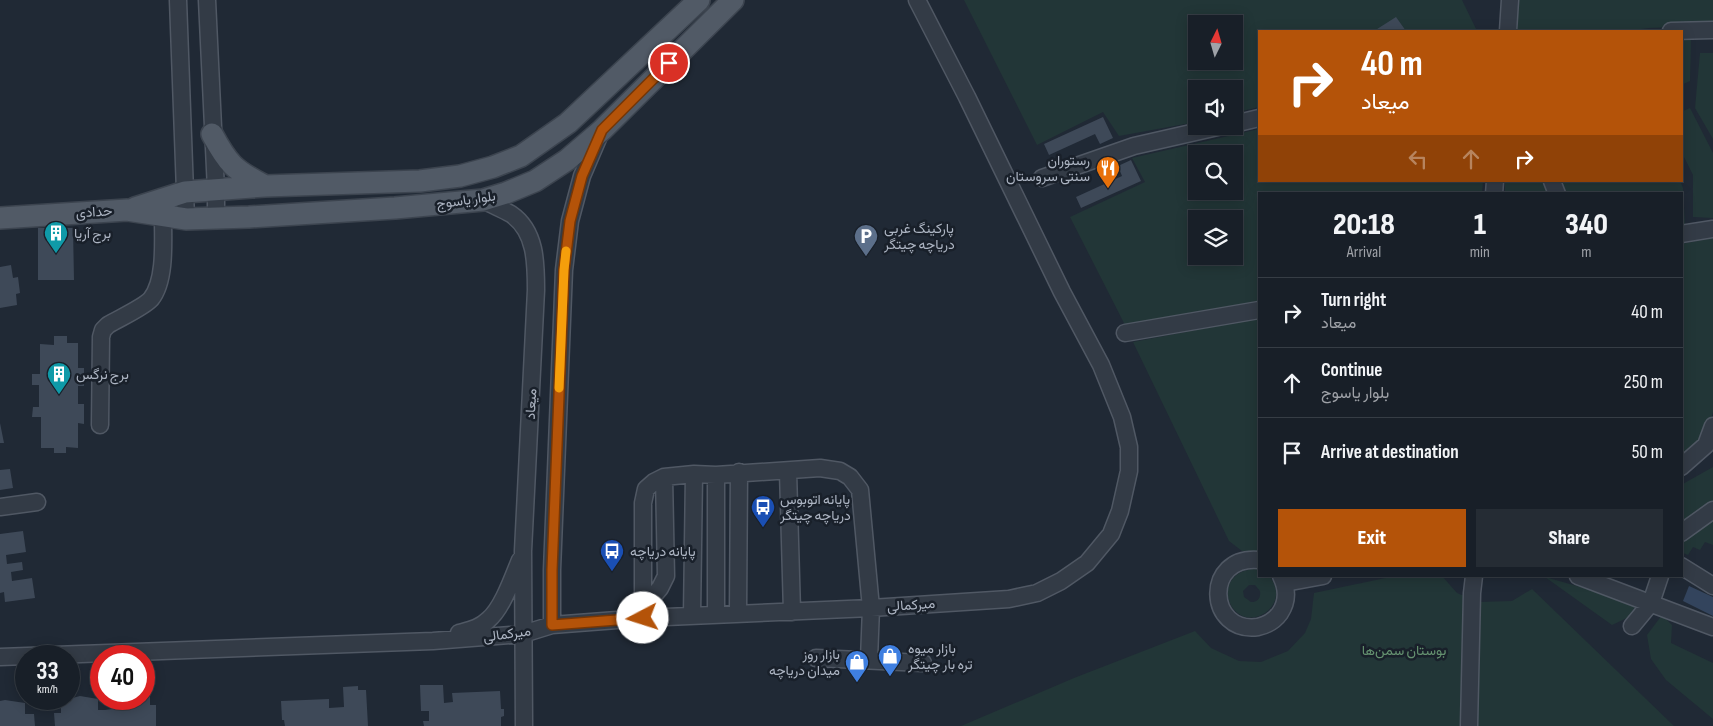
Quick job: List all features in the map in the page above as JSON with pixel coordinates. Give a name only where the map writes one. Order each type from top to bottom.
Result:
[{"type":"main road","name":"بلوار یاسوج","points":[[127,210],[163,207],[185,192],[265,186],[420,181],[460,176],[493,167],[521,156],[568,123],[699,0]]},
{"type":"main road","name":"بلوار یاسوج","points":[[163,207],[186,219],[216,218],[395,208],[483,200],[506,193],[535,181],[567,160],[602,130],[733,0]]},
{"type":"main road","points":[[212,134],[232,165],[242,174],[265,186]]},
{"type":"main road","name":"حدادی","points":[[0,218],[127,210]]},
{"type":"street","points":[[178,0],[186,219]]},
{"type":"street","points":[[207,0],[216,218]]},
{"type":"street","name":"میرکمالی","points":[[0,657],[433,641],[524,634],[552,625],[643,613],[692,616],[871,608],[1010,599],[1037,593],[1061,581],[1087,563],[1111,534],[1120,511],[1129,471],[1129,447],[1122,417],[1101,365],[1062,292],[918,0]]},
{"type":"street","points":[[1508,30],[1510,0]]},
{"type":"street","points":[[1683,31],[1713,30]]},
{"type":"street","points":[[1243,122],[1258,118]]},
{"type":"street","name":"میعاد","points":[[552,625],[552,570],[565,260],[570,221],[582,176],[602,130]]},
{"type":"street","points":[[1042,178],[1134,146],[1188,134]]},
{"type":"street","name":"میعاد","points":[[483,200],[512,215],[525,228],[536,261],[523,551],[524,726]]},
{"type":"street","points":[[100,425],[101,337],[103,330],[150,299],[159,282],[164,249],[163,207]]},
{"type":"street","points":[[1683,234],[1713,229]]},
{"type":"street","points":[[1125,333],[1258,310]]},
{"type":"street","points":[[1683,465],[1706,445],[1713,426]]},
{"type":"street","points":[[643,613],[643,503],[646,489],[654,482],[664,477],[694,474],[716,475],[820,468],[840,471],[850,477],[860,490],[871,608],[869,659]]},
{"type":"street","points":[[788,471],[792,612]]},
{"type":"street","points":[[738,613],[739,472]]},
{"type":"street","points":[[692,616],[694,474]]},
{"type":"street","points":[[716,475],[716,615]]},
{"type":"street","points":[[643,613],[666,576],[664,477]]},
{"type":"street","points":[[0,507],[37,502]]},
{"type":"street","points":[[1683,532],[1713,510]]},
{"type":"street","points":[[523,551],[526,568],[533,574],[542,574],[552,570]]},
{"type":"street","points":[[433,641],[477,628],[490,619],[507,590],[523,551]]},
{"type":"street","points":[[1258,560],[1250,559],[1239,562],[1225,572],[1218,590],[1218,601],[1223,611],[1230,620],[1239,625],[1261,626],[1271,622],[1279,615],[1284,605],[1286,594],[1283,580],[1313,577]]},
{"type":"street","points":[[1683,567],[1713,586]]},
{"type":"street","points":[[1470,726],[1471,611],[1474,577]]},
{"type":"street","points":[[1581,577],[1713,626]]},
{"type":"street","points":[[1632,626],[1651,603],[1660,577]]},
{"type":"street","points":[[816,658],[923,663]]},
{"type":"green space","points":[[964,0],[1462,0],[1477,30],[1258,30],[1258,107],[1243,111],[1243,80],[1188,80],[1188,123],[1119,136],[1103,112],[1037,145]]},
{"type":"green space","points":[[1514,0],[1713,0],[1713,26],[1634,30],[1512,30]]},
{"type":"green space","points":[[1683,39],[1691,39],[1690,81],[1683,84]]},
{"type":"green space","points":[[1700,53],[1713,53],[1713,139],[1695,108]]},
{"type":"green space","points":[[1690,108],[1713,153],[1713,218],[1693,217],[1693,175],[1683,155],[1683,111]]},
{"type":"green space","points":[[1258,129],[1258,182],[1483,182],[1482,192],[1258,192],[1258,302],[1125,325],[1070,217],[1145,182],[1132,158],[1188,145],[1188,200],[1243,200],[1243,145],[1189,145],[1233,135],[1243,135],[1243,133]]},
{"type":"green space","points":[[1505,182],[1680,182],[1683,188],[1685,226],[1683,226],[1683,192],[1505,192]]},
{"type":"green space","points":[[1713,238],[1713,412],[1706,437],[1683,455],[1683,244]]},
{"type":"green space","points":[[1258,318],[1258,552],[1242,551],[1229,541],[1133,342]]},
{"type":"green space","points":[[1713,467],[1713,501],[1683,523],[1683,484]]},
{"type":"green space","points":[[1713,519],[1713,545],[1705,542],[1700,550],[1693,547],[1688,555],[1683,553],[1683,542]]},
{"type":"green space","points":[[1258,570],[1258,577],[1270,577],[1275,586],[1276,596],[1273,605],[1266,612],[1258,616],[1240,615],[1232,607],[1229,599],[1228,590],[1231,581],[1236,575]],"holes":[[[1249,585],[1255,585],[1260,591],[1260,596],[1253,602],[1244,597],[1243,591]]]},
{"type":"green space","name":"بوستان سمن‌ها","points":[[1390,577],[1443,577],[1457,593],[1479,602],[1512,601],[1532,589],[1674,726],[961,726],[1074,678],[1195,631],[1211,648],[1239,661],[1261,662],[1288,651],[1305,633],[1311,619],[1314,593]]},
{"type":"green space","points":[[1545,577],[1637,603],[1629,617],[1612,625]]},
{"type":"green space","points":[[1662,615],[1672,625],[1671,643],[1713,663],[1713,719],[1666,680],[1651,659],[1647,635]]},
{"type":"water","points":[[1689,586],[1713,597],[1713,616],[1683,601]]},
{"type":"building","points":[[1396,17],[1405,30],[1376,30]]},
{"type":"building","points":[[1103,117],[1113,138],[1100,144],[1095,134],[1049,155],[1044,144]]},
{"type":"building","name":"رستوران سنتی سروستان","points":[[1131,160],[1141,181],[1081,208],[1076,197],[1122,176],[1118,166]]},
{"type":"building","name":"برج آریا","points":[[38,228],[73,228],[74,280],[38,280]]},
{"type":"building","points":[[11,265],[13,278],[18,277],[20,293],[16,294],[17,305],[0,308],[0,267]]},
{"type":"building","name":"برج نرگس","points":[[54,336],[67,336],[67,343],[78,343],[78,368],[84,368],[84,386],[78,386],[78,404],[84,404],[84,424],[78,423],[78,448],[66,447],[66,453],[54,453],[54,448],[41,448],[41,417],[32,417],[33,407],[39,407],[39,385],[32,385],[32,374],[40,374],[40,344],[54,345]]},
{"type":"building","points":[[0,423],[4,443],[0,443]]},
{"type":"building","points":[[10,469],[13,488],[0,490],[0,470]]},
{"type":"building","points":[[23,531],[26,552],[6,555],[7,564],[22,562],[23,570],[11,572],[12,581],[32,578],[35,598],[5,602],[4,592],[0,593],[0,534]]},
{"type":"building","points":[[420,685],[443,685],[444,703],[453,702],[452,693],[500,691],[501,709],[504,709],[504,716],[501,717],[501,726],[424,726],[423,721],[429,721],[429,711],[421,711]]},
{"type":"building","points":[[358,686],[358,690],[366,690],[368,726],[285,726],[284,720],[282,720],[281,701],[329,699],[329,708],[344,707],[343,687]]},
{"type":"building","points":[[80,696],[90,698],[90,710],[155,710],[156,705],[156,726],[55,726],[54,713],[61,713],[61,710],[80,710]]},
{"type":"building","points":[[0,701],[15,702],[15,710],[25,710],[25,714],[34,714],[35,726],[0,726]]},
{"type":"slow traffic","points":[[559,388],[566,251]]},
{"type":"place","name":"رستوران سنتی سروستان","points":[[1108,189]]},
{"type":"place","name":"برج آریا","points":[[56,254]]},
{"type":"place","name":"پارکینگ غربی دریاچه چیتگر","points":[[866,257]]},
{"type":"place","name":"برج نرگس","points":[[59,395]]},
{"type":"place","name":"پایانه اتوبوس دریاچه چیتگر","points":[[763,528]]},
{"type":"place","name":"پایانه دریاچه","points":[[612,572]]},
{"type":"place","name":"بازار میوه تره بار چیتگر","points":[[890,677]]},
{"type":"place","name":"بازار روز میدان دریاچه","points":[[857,683]]},
{"type":"route","points":[[643,618],[552,625],[552,570],[564,270],[570,221],[582,176],[602,130],[669,63]]}]
